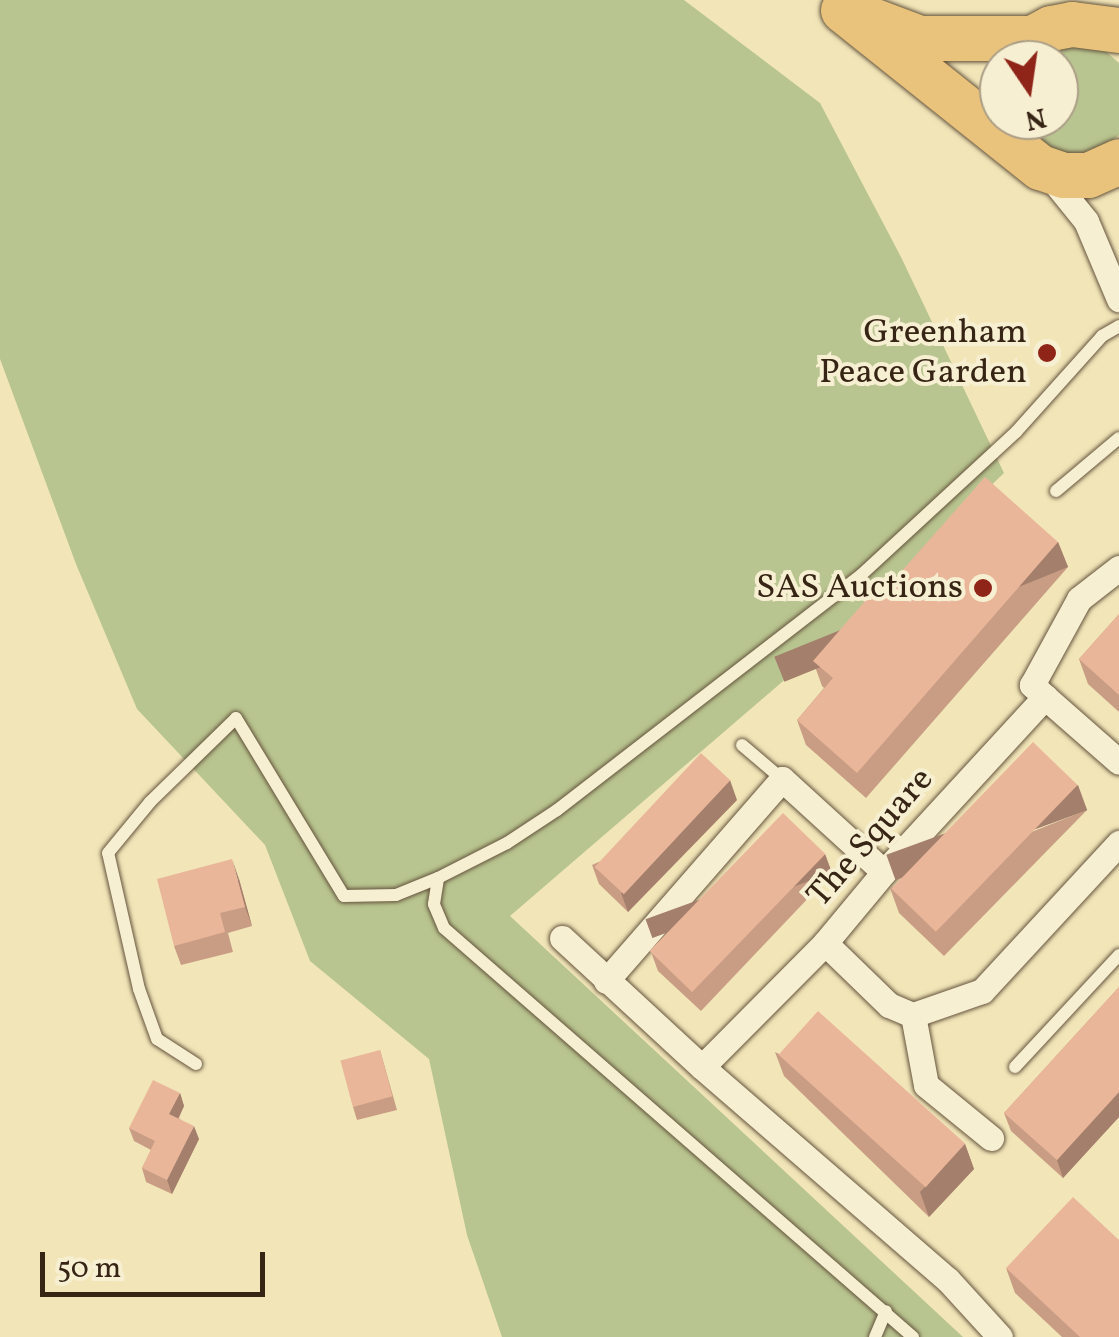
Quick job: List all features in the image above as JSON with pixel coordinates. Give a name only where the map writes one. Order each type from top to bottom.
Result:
[{"type":"highway","points":[[834,5],[920,38],[979,44]]},
{"type":"highway","points":[[834,5],[1063,175],[1088,175],[1119,160]]},
{"type":"highway","points":[[1040,40],[1072,24],[1111,32]]},
{"type":"street","points":[[1023,148],[1086,221],[1119,299]]},
{"type":"street","points":[[1119,568],[1080,599],[1032,685],[1119,762]]},
{"type":"street","name":"The Square","points":[[913,1015],[890,1005],[825,944],[884,872],[1045,697]]},
{"type":"street","points":[[606,981],[782,779],[884,872]]},
{"type":"street","points":[[991,1138],[926,1085],[913,1015],[982,990],[1119,842]]},
{"type":"street","points":[[562,938],[702,1067],[948,1280],[1000,1337]]},
{"type":"street","points":[[702,1067],[825,944]]},
{"type":"lane","points":[[196,1064],[157,1039],[129,951],[108,853],[150,802],[236,718],[344,896],[396,895],[438,878],[507,843],[556,810],[861,575],[1016,432],[1102,336],[1119,326]]},
{"type":"lane","points":[[1056,491],[1119,438]]},
{"type":"lane","points":[[742,744],[782,779]]},
{"type":"lane","points":[[438,878],[434,904],[444,928],[913,1337]]},
{"type":"lane","points":[[1016,1067],[1119,954]]},
{"type":"lane","points":[[875,1337],[886,1312]]},
{"type":"green space","points":[[0,0],[684,0],[820,103],[901,257],[1004,473],[832,639],[510,916],[963,1337],[502,1337],[467,1235],[429,1059],[310,961],[265,845],[137,709],[76,564],[0,359]]},
{"type":"green space","points":[[1079,46],[1102,48],[1119,63],[1119,135],[1098,152],[1058,157],[1039,140],[1079,140]]},
{"type":"building","points":[[985,477],[1058,542],[857,773],[797,720],[833,678],[813,661],[879,585],[885,590]]},
{"type":"building","points":[[1119,614],[1119,695],[1079,659]]},
{"type":"building","points":[[1033,742],[1078,785],[936,932],[891,889]]},
{"type":"building","points":[[701,753],[730,780],[624,894],[595,867]]},
{"type":"building","points":[[783,813],[825,854],[692,992],[650,951]]},
{"type":"building","points":[[232,859],[245,907],[220,913],[225,932],[174,946],[157,879]]},
{"type":"building","points":[[1119,987],[1119,1092],[1057,1160],[1004,1113]]},
{"type":"building","points":[[818,1011],[965,1143],[926,1187],[779,1055]]},
{"type":"building","points":[[380,1050],[392,1096],[353,1107],[340,1061]]},
{"type":"building","points":[[153,1080],[180,1093],[169,1114],[194,1126],[167,1180],[142,1168],[155,1141],[129,1128]]},
{"type":"building","points":[[1073,1197],[1119,1240],[1119,1337],[1080,1337],[1006,1268]]},
{"type":"place","name":"Greenham Peace Garden","points":[[1047,353]]},
{"type":"place","name":"SAS Auctions","points":[[983,588]]}]
